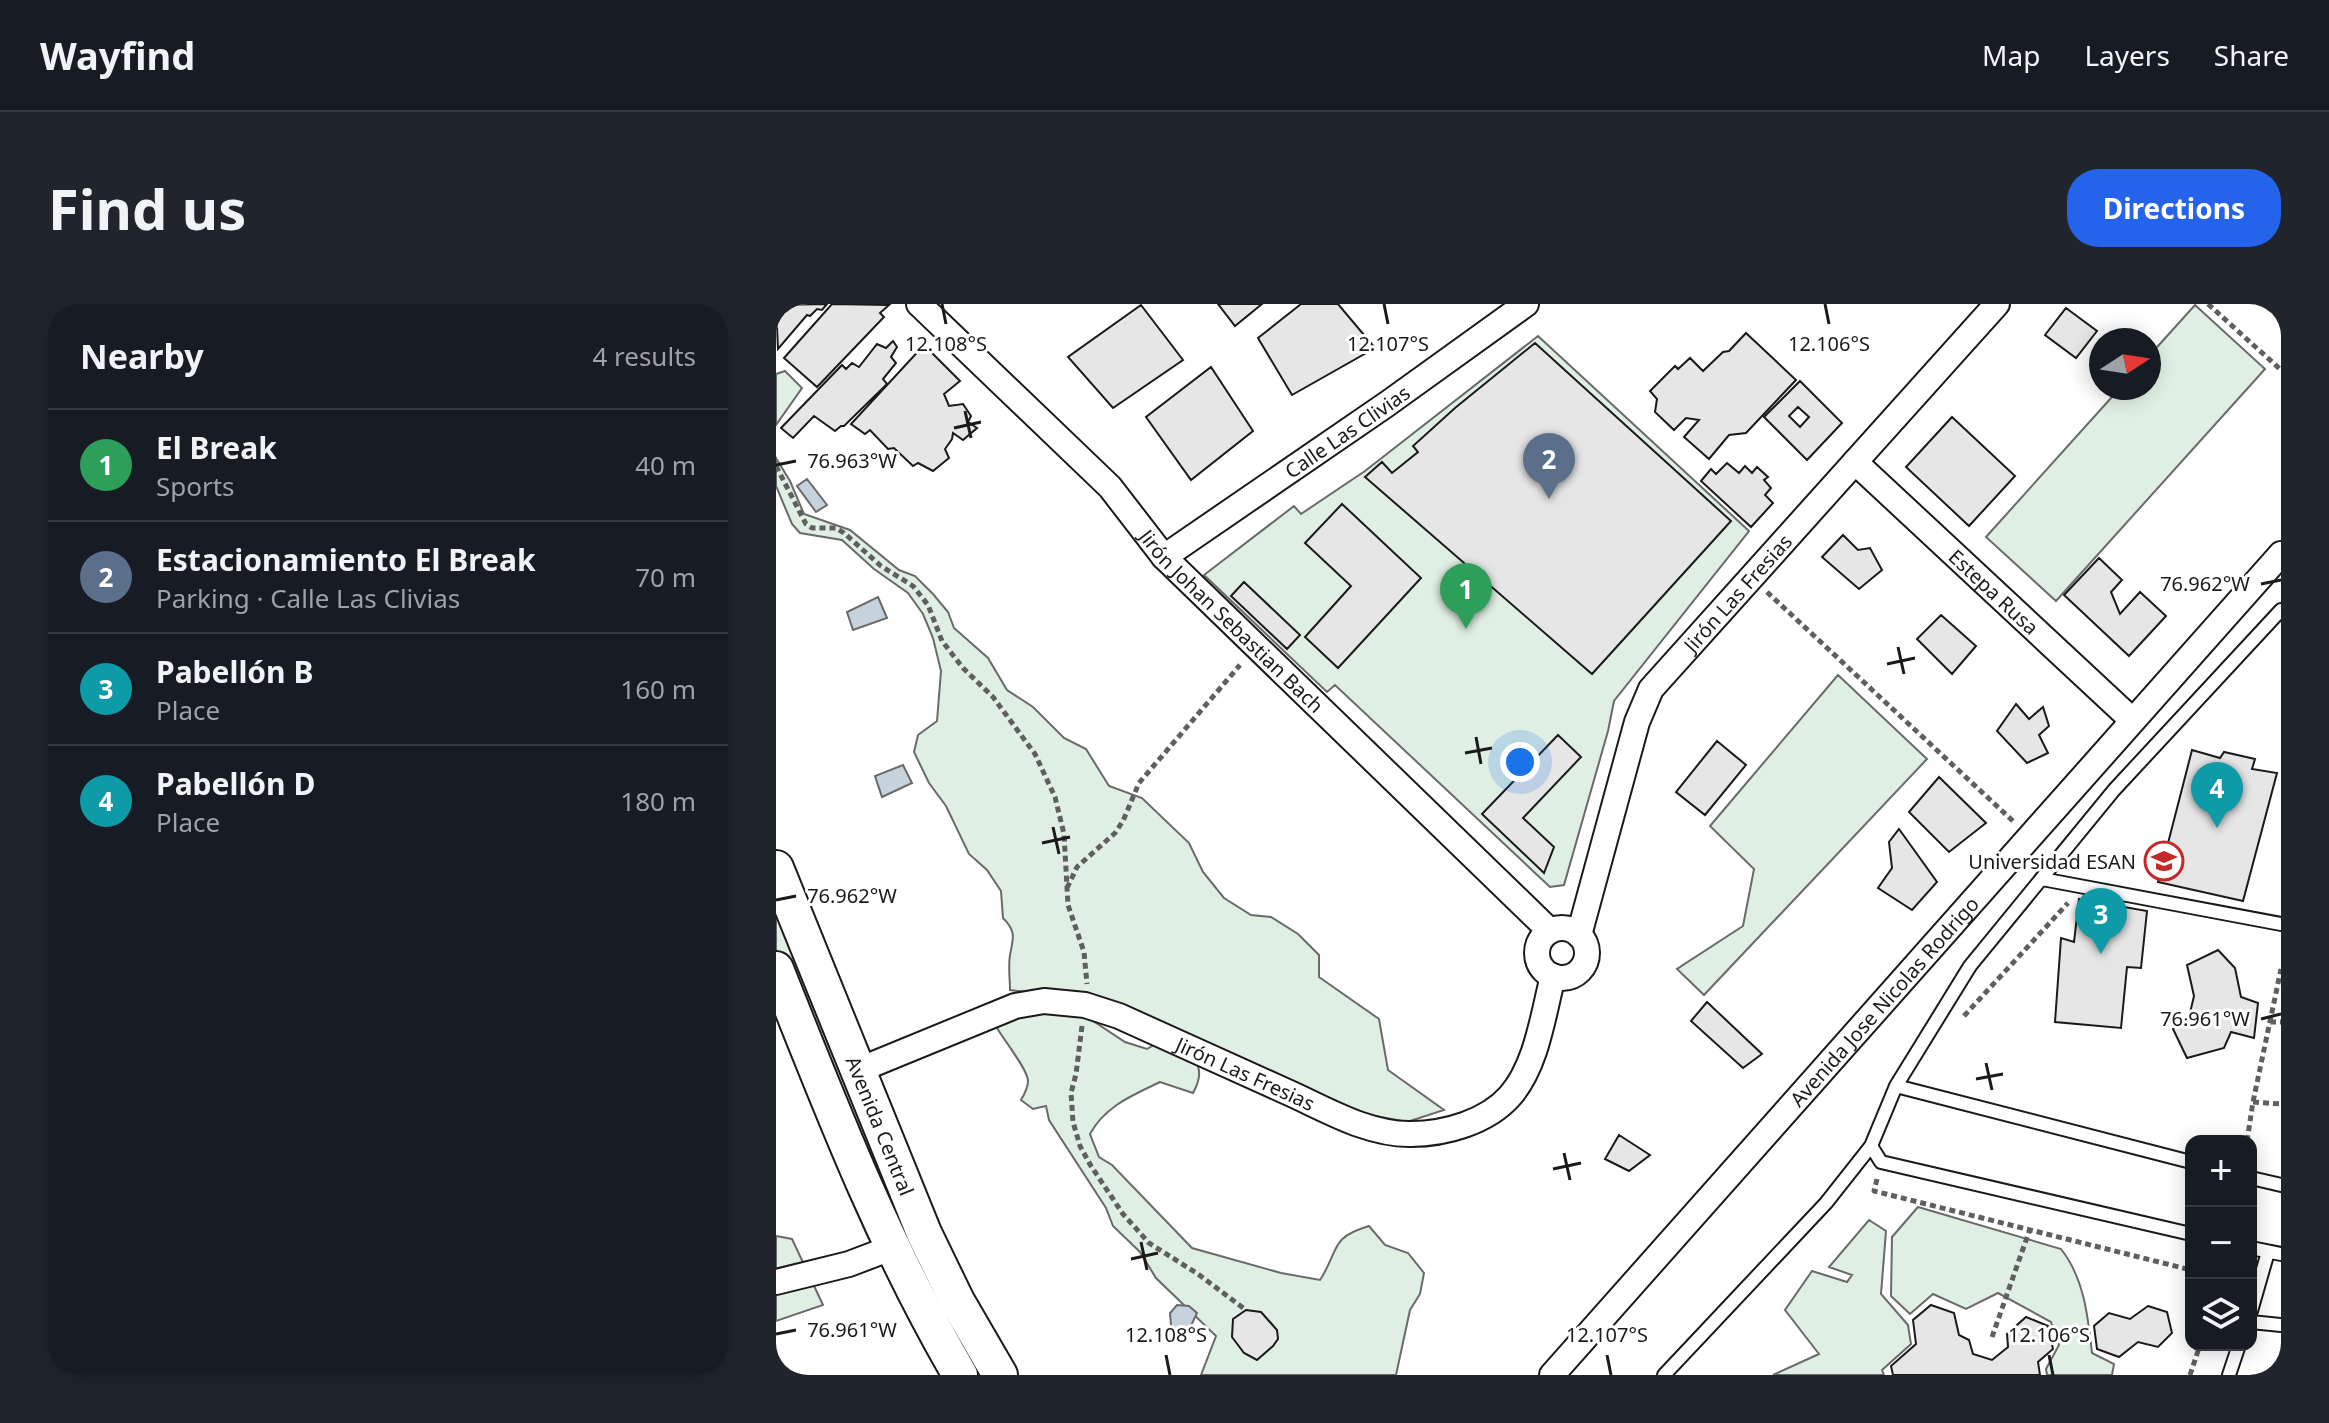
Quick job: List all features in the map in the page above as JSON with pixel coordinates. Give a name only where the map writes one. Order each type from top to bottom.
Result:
[{"type":"street","name":"Jirón Johan Sebastian Bach","points":[[919,304],[1110,487],[1164,557],[1550,931]]},
{"type":"street","name":"Calle Las Clivias","points":[[1164,557],[1526,304]]},
{"type":"street","name":"Jirón Las Fresias","points":[[1579,935],[1637,722],[1651,689],[1997,304]]},
{"type":"street","name":"Estepa Rusa","points":[[1855,462],[2132,720]]},
{"type":"street","name":"Avenida Jose Nicolas Rodrigo","points":[[1552,1375],[2281,554]]},
{"type":"street","name":"Avenida Central","points":[[776,868],[924,1233],[957,1301],[1000,1375]]},
{"type":"street","points":[[1565,928],[1579,935],[1586,950],[1583,967],[1569,977],[1553,976],[1541,966],[1537,950],[1550,931],[1565,928]]},
{"type":"street","name":"Avenida Central","points":[[776,969],[891,1248],[960,1375]]},
{"type":"street","name":"Jirón Las Fresias","points":[[859,1070],[1015,1006],[1044,1001],[1085,1005],[1119,1016],[1365,1127],[1410,1134],[1454,1128],[1492,1113],[1512,1094],[1527,1067],[1553,976]]},
{"type":"street","points":[[776,1282],[849,1264],[891,1248]]},
{"type":"street","points":[[927,1318],[957,1301]]},
{"type":"lane","points":[[1664,1375],[1826,1203],[1871,1146],[1896,1086],[1970,966],[2114,790],[2281,610]]},
{"type":"lane","points":[[2042,879],[2281,924]]},
{"type":"lane","points":[[1896,1086],[2185,1160]]},
{"type":"lane","points":[[1871,1146],[1881,1162],[2185,1233]]},
{"type":"lane","points":[[2257,1179],[2281,1185]]},
{"type":"lane","points":[[2257,1296],[2275,1253]]},
{"type":"lane","points":[[2257,1323],[2281,1325]]},
{"type":"lane","points":[[2229,1375],[2237,1351]]},
{"type":"path","points":[[2208,304],[2281,370]]},
{"type":"path","points":[[776,466],[806,524],[812,528],[836,528],[881,566],[913,586],[933,615],[942,641],[963,668],[993,697],[1035,754],[1055,797],[1064,834],[1066,890],[1071,921],[1086,962],[1085,1005],[1071,1093],[1073,1122],[1080,1146],[1123,1214],[1149,1243],[1246,1310]]},
{"type":"path","points":[[1751,577],[2029,836]]},
{"type":"path","points":[[1066,890],[1077,867],[1115,833],[1139,783],[1257,646]]},
{"type":"path","points":[[1960,1023],[2082,887]]},
{"type":"path","points":[[2248,1135],[2281,969]]},
{"type":"path","points":[[2270,1022],[2281,1022]]},
{"type":"path","points":[[2253,1102],[2281,1104]]},
{"type":"path","points":[[1881,1162],[1874,1191],[2185,1268]]},
{"type":"path","points":[[1992,1337],[2030,1229]]},
{"type":"path","points":[[2190,1375],[2198,1351]]},
{"type":"green space","points":[[2195,305],[2265,369],[2056,601],[1986,537],[2109,400],[2161,400],[2161,343]]},
{"type":"green space","points":[[1538,336],[1749,531],[1614,701],[1564,885],[1550,887],[1335,685],[1327,692],[1204,575],[1294,506],[1301,514],[1365,471]]},
{"type":"green space","points":[[785,371],[802,388],[776,425],[776,374]]},
{"type":"green space","points":[[776,458],[804,514],[850,530],[899,570],[915,576],[948,612],[954,628],[988,658],[1007,690],[1033,707],[1064,738],[1086,749],[1109,786],[1142,798],[1189,843],[1203,872],[1224,898],[1251,915],[1271,917],[1298,934],[1319,955],[1319,977],[1379,1019],[1388,1070],[1444,1110],[1407,1122],[1350,1111],[1045,994],[1010,990],[1009,964],[1013,935],[1003,918],[1001,891],[987,870],[969,854],[946,806],[929,783],[914,752],[918,735],[937,721],[941,671],[923,614],[908,593],[874,569],[842,540],[800,533],[792,524],[776,486]]},
{"type":"green space","points":[[1838,675],[1927,759],[1704,995],[1677,969],[1743,926],[1754,869],[1710,826]]},
{"type":"green space","points":[[776,894],[849,1093],[891,1191],[938,1286],[933,1293],[864,1170],[776,952]]},
{"type":"green space","points":[[1036,1009],[1087,1017],[1125,1042],[1147,1049],[1162,1040],[1194,1059],[1199,1073],[1193,1093],[1160,1082],[1112,1109],[1090,1134],[1099,1157],[1112,1165],[1192,1248],[1281,1273],[1320,1280],[1341,1240],[1369,1226],[1385,1245],[1408,1253],[1424,1273],[1420,1294],[1410,1310],[1396,1375],[1201,1375],[1216,1336],[1156,1278],[1140,1252],[1113,1226],[1106,1208],[1049,1120],[1046,1106],[1033,1109],[1021,1100],[1027,1086],[1027,1076],[997,1028],[1001,1023],[1034,1014]]},
{"type":"green space","points":[[1918,1207],[2061,1249],[2080,1285],[2092,1353],[2114,1364],[2112,1375],[2047,1375],[2046,1369],[2059,1345],[2051,1322],[1998,1293],[1966,1309],[1933,1294],[1910,1314],[1891,1296],[1892,1237]]},
{"type":"green space","points":[[1869,1220],[1886,1231],[1881,1294],[1908,1325],[1911,1344],[1882,1370],[1884,1375],[1773,1375],[1819,1354],[1785,1310],[1812,1271],[1847,1282],[1852,1275],[1829,1267]]},
{"type":"green space","points":[[776,1236],[792,1239],[823,1305],[776,1321]]},
{"type":"shaded area","points":[[807,479],[827,505],[816,512],[797,486]]},
{"type":"shaded area","points":[[878,597],[887,618],[853,630],[847,612]]},
{"type":"shaded area","points":[[903,765],[912,783],[882,797],[875,776]]},
{"type":"shaded area","points":[[1177,1305],[1189,1306],[1197,1313],[1189,1330],[1177,1335],[1171,1325],[1170,1313]]},
{"type":"building","points":[[827,304],[822,310],[817,309],[810,316],[807,315],[778,349],[776,305]]},
{"type":"building","points":[[832,304],[889,305],[880,313],[884,317],[817,387],[784,358]]},
{"type":"building","points":[[1218,304],[1262,304],[1235,326]]},
{"type":"building","points":[[1301,304],[1338,304],[1375,348],[1292,395],[1258,338]]},
{"type":"building","points":[[1141,305],[1183,360],[1113,408],[1068,357]]},
{"type":"building","points":[[2066,308],[2093,328],[2089,328],[2089,341],[2076,358],[2045,335]]},
{"type":"building","points":[[1746,333],[1796,380],[1746,433],[1729,435],[1709,459],[1684,437],[1699,420],[1686,418],[1674,430],[1655,412],[1657,399],[1650,391],[1675,366],[1678,369],[1690,358],[1703,371]]},
{"type":"building","points":[[893,341],[897,347],[891,357],[896,363],[883,379],[887,384],[844,426],[835,431],[814,416],[793,438],[781,428],[842,365],[846,369],[852,363],[859,367],[877,344],[886,348]]},
{"type":"building","points":[[1535,343],[1731,521],[1592,674],[1365,477],[1382,462],[1392,473],[1418,452],[1413,446]]},
{"type":"building","points":[[924,345],[960,381],[944,394],[949,406],[963,404],[971,416],[968,422],[977,428],[963,440],[953,433],[945,449],[949,458],[933,471],[918,463],[913,466],[894,448],[888,449],[870,430],[865,434],[851,424]]},
{"type":"building","points":[[1211,367],[1253,431],[1191,480],[1146,417]]},
{"type":"building","points":[[1800,381],[1842,423],[1807,460],[1764,417]],"holes":[[[1798,407],[1809,417],[1800,427],[1789,416]]]},
{"type":"building","points":[[1952,417],[2015,476],[1969,526],[1906,467]]},
{"type":"building","points":[[1727,463],[1739,473],[1745,466],[1752,473],[1757,467],[1768,477],[1764,480],[1771,488],[1765,495],[1773,503],[1751,527],[1701,481],[1711,469],[1716,474]]},
{"type":"building","points":[[1342,504],[1421,578],[1338,668],[1305,637],[1351,586],[1305,543]]},
{"type":"building","points":[[1843,535],[1858,550],[1870,548],[1882,570],[1859,589],[1822,557]]},
{"type":"building","points":[[2099,558],[2122,580],[2111,592],[2120,614],[2140,592],[2166,616],[2129,656],[2064,595]]},
{"type":"building","points":[[1244,582],[1300,635],[1287,649],[1231,596]]},
{"type":"building","points":[[1941,615],[1976,646],[1952,674],[1917,639]]},
{"type":"building","points":[[2016,704],[2029,719],[2043,707],[2049,726],[2039,735],[2048,753],[2027,763],[1997,731]]},
{"type":"building","points":[[1558,735],[1581,757],[1523,818],[1554,847],[1544,873],[1482,814]]},
{"type":"building","points":[[1717,741],[1746,765],[1705,815],[1676,792]]},
{"type":"building","points":[[2192,750],[2220,758],[2224,752],[2255,759],[2252,769],[2277,773],[2243,901],[2158,882]]},
{"type":"building","points":[[1939,777],[1986,823],[1949,852],[1909,812]]},
{"type":"building","points":[[1899,829],[1937,882],[1912,910],[1878,888],[1892,868],[1889,842]]},
{"type":"building","points":[[2079,899],[2147,911],[2141,968],[2127,967],[2121,1028],[2055,1022],[2061,938],[2074,942]]},
{"type":"building","points":[[2218,950],[2235,968],[2241,997],[2258,1003],[2254,1038],[2231,1032],[2224,1048],[2187,1058],[2173,1029],[2189,1017],[2194,996],[2187,965]]},
{"type":"building","points":[[1707,1002],[1762,1054],[1743,1068],[1691,1021]]},
{"type":"building","points":[[1619,1135],[1650,1155],[1629,1171],[1605,1159]]},
{"type":"building","points":[[1931,1305],[1954,1313],[1959,1335],[1969,1340],[1973,1354],[1992,1360],[2008,1347],[2007,1334],[2026,1317],[2048,1326],[2053,1349],[2038,1362],[2040,1375],[1893,1375],[1891,1366],[1916,1344],[1913,1320]]},
{"type":"building","points":[[2148,1306],[2167,1312],[2172,1333],[2158,1347],[2138,1342],[2119,1357],[2097,1349],[2094,1326],[2109,1313],[2130,1319]]},
{"type":"building","points":[[1246,1310],[1261,1312],[1277,1330],[1278,1339],[1257,1360],[1244,1353],[1232,1337],[1233,1319]]},
{"type":"place","name":"Estacionamiento El Break","points":[[1549,499]]},
{"type":"place","name":"El Break","points":[[1466,629]]},
{"type":"place","name":"Pabellón D","points":[[2217,828]]},
{"type":"place","name":"Universidad ESAN","points":[[2164,861]]},
{"type":"place","name":"Pabellón B","points":[[2101,954]]}]
